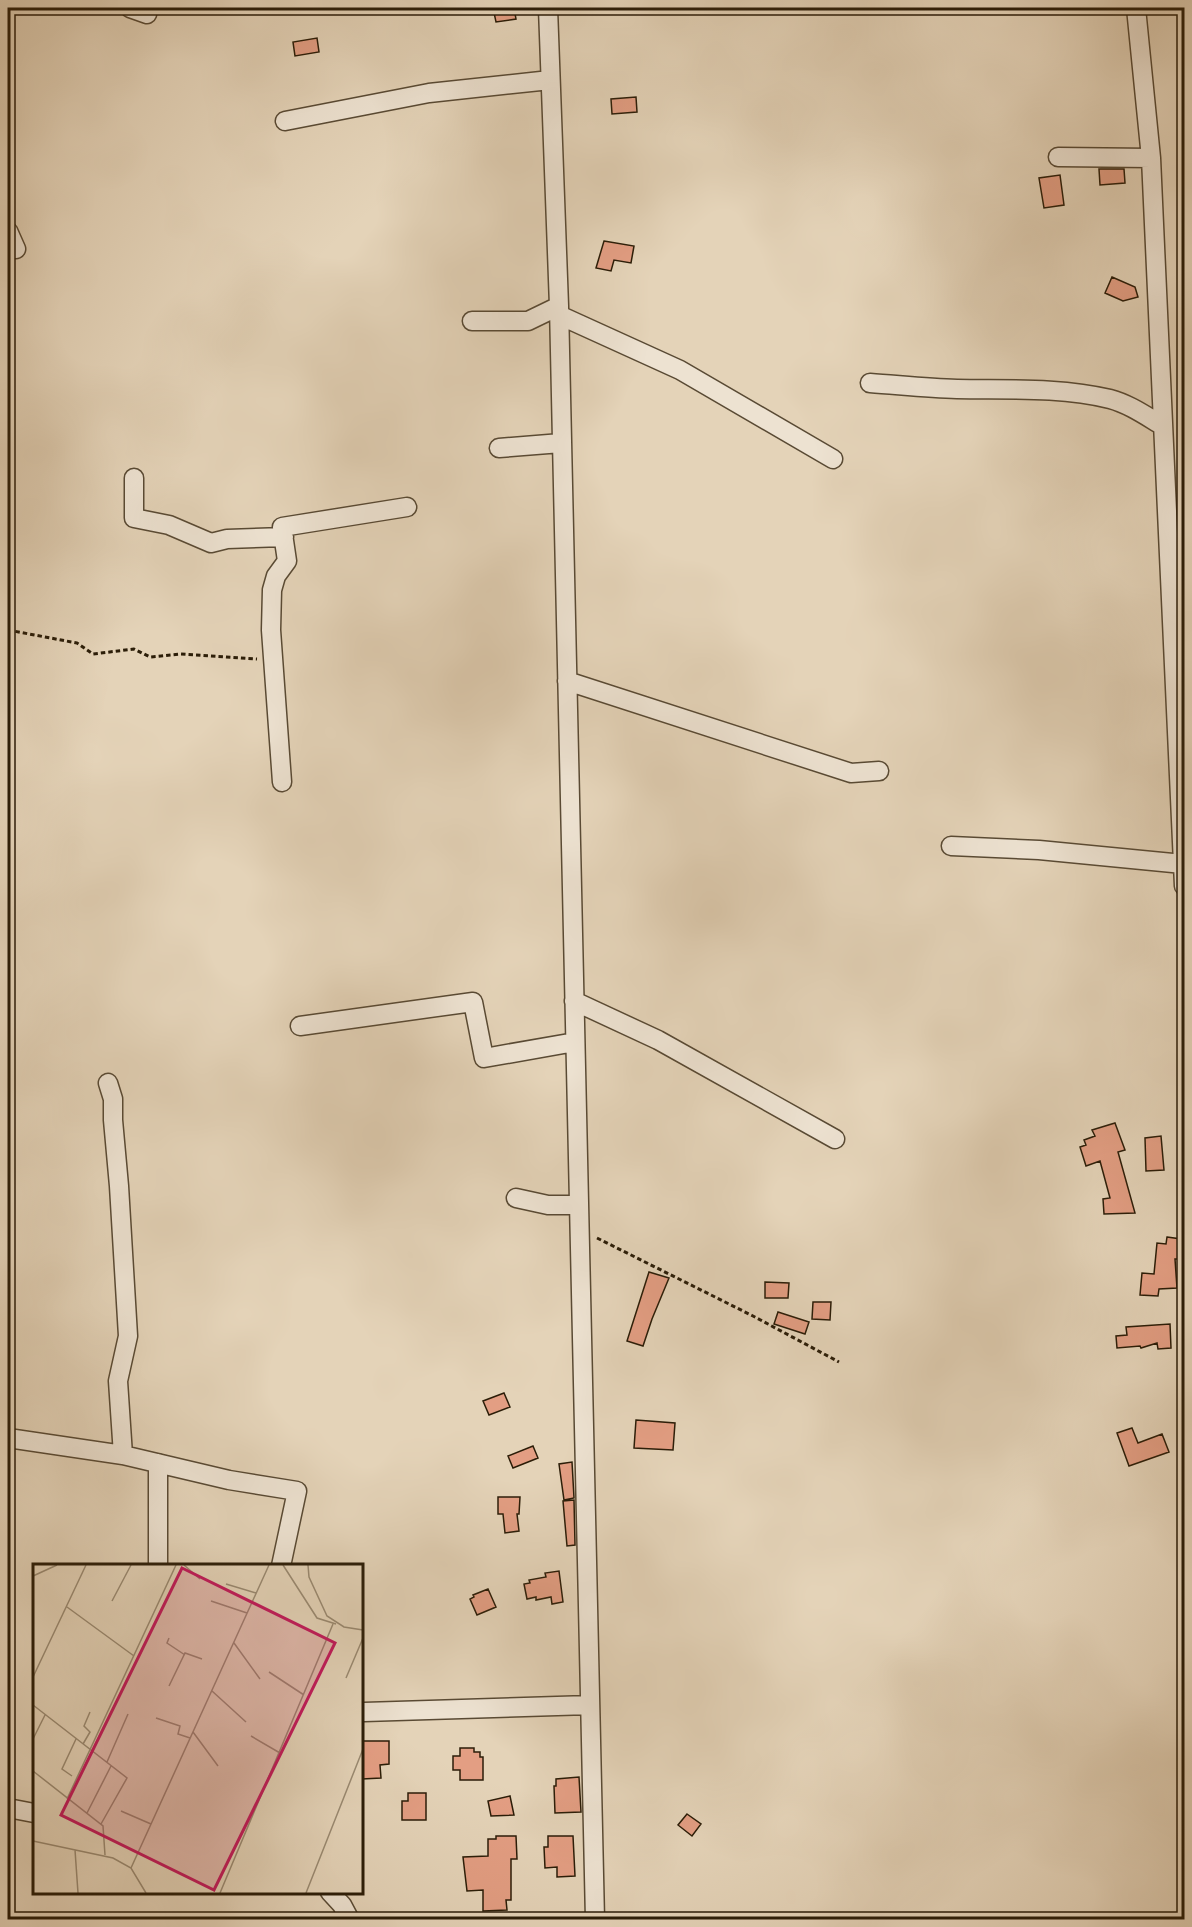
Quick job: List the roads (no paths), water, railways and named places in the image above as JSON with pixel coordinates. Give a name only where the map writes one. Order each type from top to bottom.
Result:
[{"type":"street","points":[[548,8],[559,310],[595,1920]]},
{"type":"street","points":[[1136,8],[1151,158],[1185,886]]},
{"type":"street","points":[[285,121],[429,93],[550,80]]},
{"type":"street","points":[[1058,157],[1151,158]]},
{"type":"street","points":[[8,231],[16,249]]},
{"type":"street","points":[[472,321],[528,321],[559,310],[680,370],[833,459]]},
{"type":"street","points":[[870,383],[956,389],[1019,389],[1110,399],[1130,406],[1163,426]]},
{"type":"street","points":[[499,448],[561,442]]},
{"type":"street","points":[[134,478],[134,518],[169,525],[211,543],[227,539],[284,537]]},
{"type":"street","points":[[282,782],[273,660],[272,590],[276,576],[287,561],[282,527],[407,507]]},
{"type":"street","points":[[567,681],[851,773],[879,771]]},
{"type":"street","points":[[951,846],[1040,850],[1183,864]]},
{"type":"street","points":[[574,1001],[658,1040],[835,1139]]},
{"type":"street","points":[[300,1026],[473,1002],[483,1059],[575,1042]]},
{"type":"street","points":[[108,1083],[113,1099],[112,1120],[128,1336],[118,1381],[123,1455]]},
{"type":"street","points":[[516,1198],[548,1205],[578,1205]]},
{"type":"street","points":[[8,1438],[123,1455],[229,1480],[297,1491],[281,1564]]},
{"type":"street","points":[[158,1462],[158,1564]]},
{"type":"street","points":[[364,1712],[590,1705]]},
{"type":"street","points":[[8,1808],[33,1813]]},
{"type":"street","points":[[331,1894],[342,1905],[350,1920]]}]
